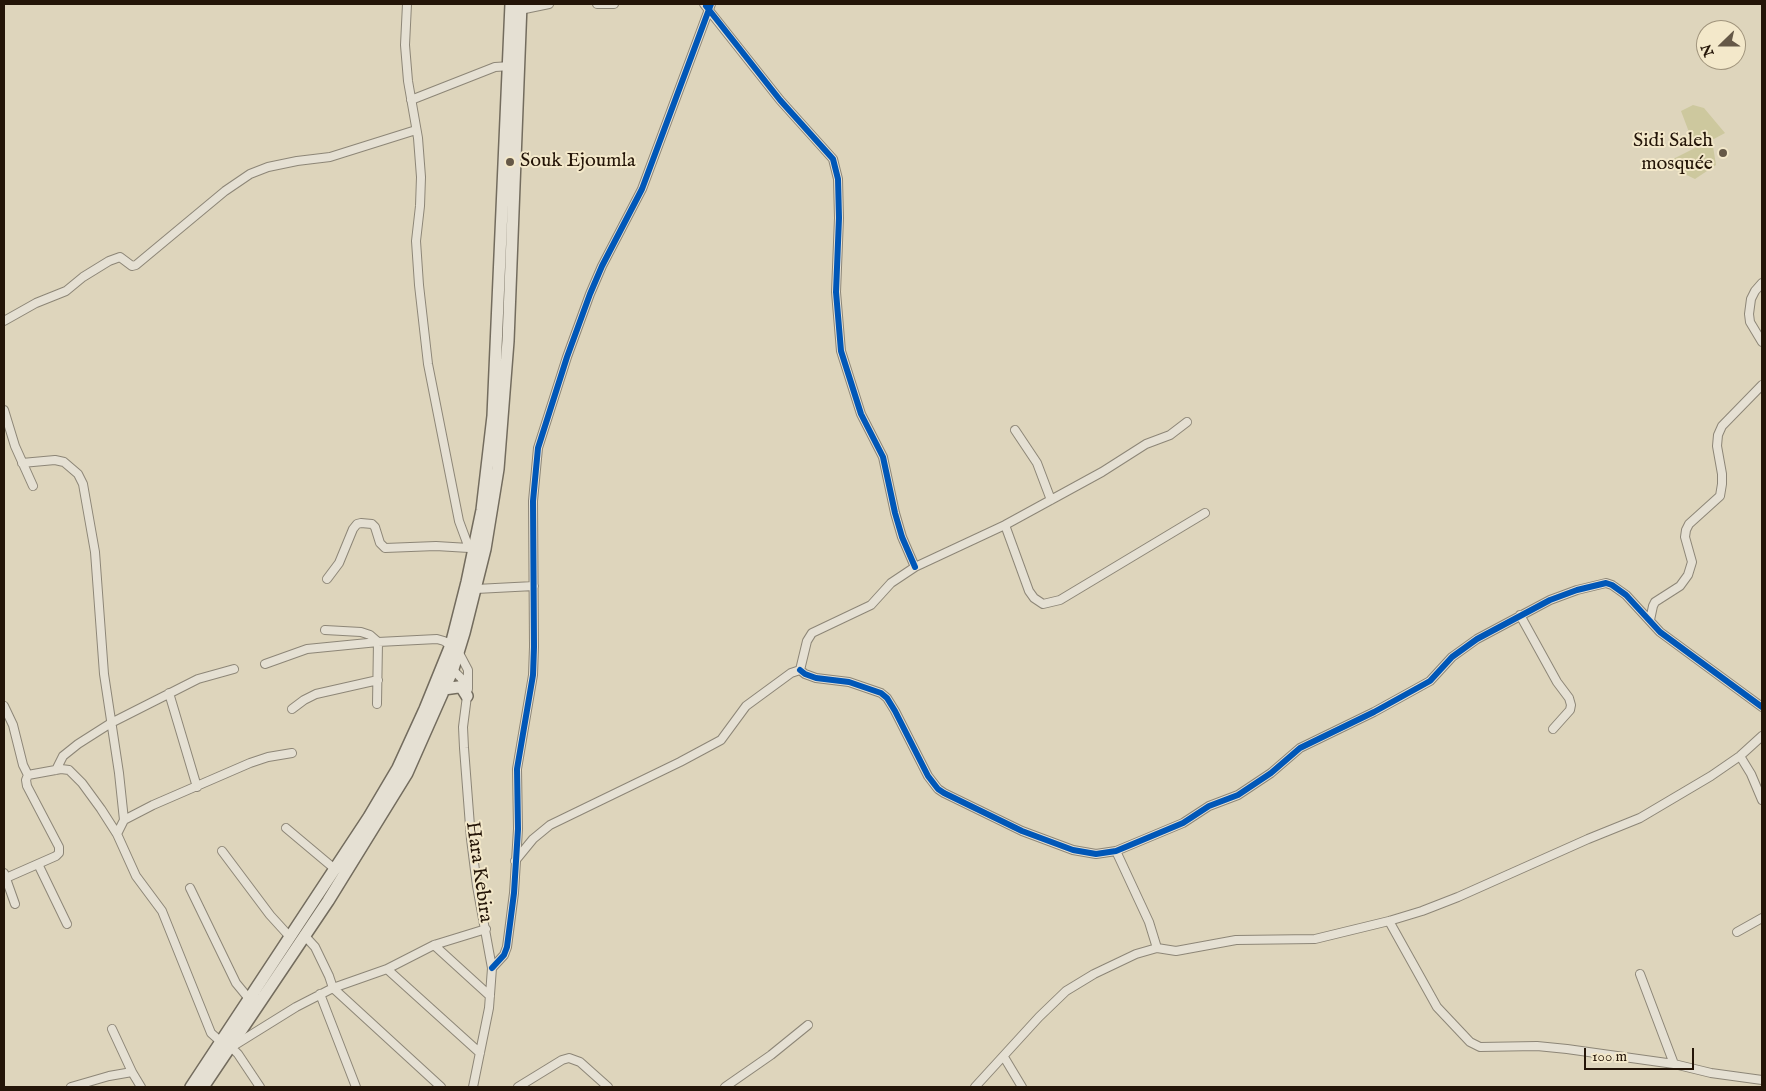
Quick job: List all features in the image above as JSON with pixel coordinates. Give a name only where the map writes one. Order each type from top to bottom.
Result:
[{"type":"main road","points":[[455,648],[476,549],[498,469],[513,66],[517,6]]},
{"type":"main road","points":[[203,1087],[250,1000],[402,770],[448,667],[476,588],[476,549]]},
{"type":"main road","points":[[191,1087],[225,1045],[304,935],[370,834],[444,689],[448,667]]},
{"type":"main road","points":[[444,689],[462,688],[466,696]]},
{"type":"street","points":[[407,4],[405,46],[420,160],[421,195],[416,241],[428,364],[459,521],[476,549]]},
{"type":"street","points":[[517,6],[549,4]]},
{"type":"street","points":[[597,4],[614,4]]},
{"type":"street","points":[[708,6],[791,113],[833,158],[838,179],[839,218],[836,292],[841,351],[862,414],[883,457],[895,513],[902,537],[915,567]]},
{"type":"street","points":[[492,968],[504,955],[509,938],[518,829],[517,770],[533,675],[533,501],[538,448],[567,357],[593,287],[608,252],[642,189],[708,6]]},
{"type":"street","points":[[411,100],[495,68],[513,66]]},
{"type":"street","points":[[4,320],[66,291],[83,277],[109,261],[120,257],[132,266],[136,265],[225,191],[250,174],[278,165],[330,156],[416,130]]},
{"type":"street","points":[[1762,283],[1755,291],[1749,314],[1750,322],[1762,342]]},
{"type":"street","points":[[1650,620],[1652,606],[1655,602],[1680,586],[1688,575],[1692,562],[1685,537],[1689,524],[1720,496],[1722,474],[1717,446],[1718,435],[1722,426],[1762,385]]},
{"type":"street","points":[[4,410],[22,464],[33,486]]},
{"type":"street","points":[[800,670],[807,641],[812,633],[871,605],[891,583],[915,567],[1005,525],[1102,472],[1146,444],[1170,435],[1188,422]]},
{"type":"street","points":[[1015,430],[1036,463],[1051,500]]},
{"type":"street","points":[[22,464],[55,460],[64,462],[78,474],[83,484],[96,552],[104,674],[119,772],[124,820],[117,834]]},
{"type":"street","points":[[1005,525],[1029,591],[1034,598],[1043,604],[1060,600],[1205,513]]},
{"type":"street","points":[[327,579],[339,563],[356,524],[372,524],[375,527],[380,543],[385,548],[436,546],[476,549]]},
{"type":"street","points":[[800,670],[816,678],[849,682],[881,693],[887,698],[928,776],[938,789],[956,800],[1022,831],[1073,850],[1096,854],[1116,851],[1182,823],[1209,806],[1238,795],[1271,773],[1300,748],[1422,686],[1435,677],[1452,657],[1476,639],[1550,600],[1577,590],[1606,583],[1626,595],[1660,632],[1762,707]]},
{"type":"street","points":[[476,588],[534,586]]},
{"type":"street","points":[[1520,615],[1557,682],[1568,698],[1570,710],[1553,728]]},
{"type":"street","points":[[325,630],[361,632],[370,635],[378,642],[377,704]]},
{"type":"street","points":[[265,664],[307,649],[436,639],[455,648],[468,670],[466,696]]},
{"type":"street","name":"Hara Kebira","points":[[448,667],[464,684],[466,696],[463,727],[464,763],[474,864],[493,978],[473,1087]]},
{"type":"street","points":[[56,770],[63,756],[111,723],[198,678],[234,669]]},
{"type":"street","points":[[516,861],[533,839],[550,825],[711,746],[727,733],[746,706],[791,674],[800,670]]},
{"type":"street","points":[[292,709],[316,694],[378,680]]},
{"type":"street","points":[[169,693],[196,787]]},
{"type":"street","points":[[4,706],[13,725],[22,765],[28,775],[26,780],[27,786],[59,848],[59,853],[56,856],[5,876],[14,904]]},
{"type":"street","points":[[975,1087],[1039,1017],[1066,992],[1094,974],[1136,954],[1157,948],[1176,951],[1236,940],[1315,938],[1422,912],[1658,809],[1740,756],[1762,736]]},
{"type":"street","points":[[124,820],[153,804],[250,763],[268,757],[292,753]]},
{"type":"street","points":[[1740,756],[1751,774],[1762,800]]},
{"type":"street","points":[[28,775],[61,768],[69,770],[76,776],[101,809],[117,834],[136,876],[162,911],[211,1033],[238,1054],[260,1087]]},
{"type":"street","points":[[286,828],[336,870]]},
{"type":"street","points":[[222,851],[270,915],[290,937]]},
{"type":"street","points":[[1116,851],[1149,922],[1157,948]]},
{"type":"street","points":[[38,864],[67,924]]},
{"type":"street","points":[[190,888],[236,983],[250,1000]]},
{"type":"street","points":[[1737,932],[1762,918]]},
{"type":"street","points":[[1390,921],[1437,1007],[1470,1042],[1490,1047],[1537,1046],[1568,1048],[1762,1080]]},
{"type":"street","points":[[225,1045],[333,988],[388,969],[434,946],[486,930]]},
{"type":"street","points":[[304,935],[315,947],[333,988],[441,1087]]},
{"type":"street","points":[[434,946],[490,996]]},
{"type":"street","points":[[388,969],[480,1053]]},
{"type":"street","points":[[1640,974],[1674,1064]]},
{"type":"street","points":[[320,994],[356,1087]]},
{"type":"street","points":[[725,1087],[771,1055],[808,1025]]},
{"type":"street","points":[[112,1029],[141,1087]]},
{"type":"street","points":[[1004,1057],[1022,1087]]},
{"type":"street","points":[[518,1087],[562,1060],[569,1058],[580,1062],[608,1087]]},
{"type":"street","points":[[71,1087],[109,1076],[132,1072]]},
{"type":"shaded area","points":[[1693,105],[1704,108],[1725,133],[1712,140],[1716,165],[1695,179],[1674,169],[1671,160],[1695,148],[1681,111]]},
{"type":"cycle path","points":[[492,968],[504,955],[507,947],[514,893],[518,829],[517,769],[533,675],[533,501],[538,448],[567,357],[590,294],[602,266],[642,189],[711,4]]},
{"type":"cycle path","points":[[706,6],[780,100],[833,159],[838,179],[839,218],[836,292],[841,351],[861,414],[883,457],[895,513],[902,537],[915,567]]},
{"type":"cycle path","points":[[800,670],[816,678],[849,682],[881,693],[887,698],[928,776],[938,789],[944,793],[1022,831],[1073,850],[1096,854],[1116,851],[1183,823],[1209,806],[1238,795],[1271,773],[1300,748],[1374,712],[1430,681],[1452,657],[1477,639],[1550,600],[1577,590],[1606,583],[1626,595],[1660,632],[1762,707]]},
{"type":"place","name":"Sidi Saleh mosquée","points":[[1723,153]]},
{"type":"place","name":"Souk Ejoumla","points":[[510,162]]}]
